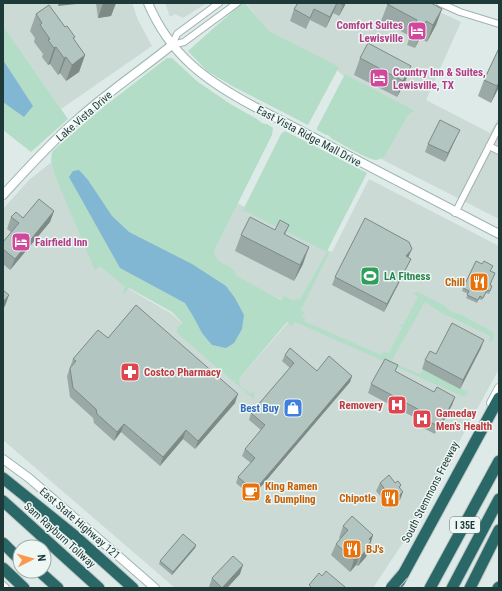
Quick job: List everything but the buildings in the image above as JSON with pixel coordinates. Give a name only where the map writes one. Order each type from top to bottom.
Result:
[{"type":"highway","points":[[396,588],[499,398]]},
{"type":"highway","name":"I 35E","points":[[430,588],[499,461]]},
{"type":"highway","points":[[3,478],[75,536],[133,588]]},
{"type":"highway","points":[[452,588],[499,499]]},
{"type":"highway","name":"Sam Rayburn Tollway","points":[[3,502],[99,588]]},
{"type":"highway","name":"I 35E","points":[[470,588],[499,530]]},
{"type":"highway","points":[[3,540],[12,547]]},
{"type":"highway","points":[[3,543],[12,552]]},
{"type":"highway","points":[[3,568],[24,588]]},
{"type":"highway","points":[[391,588],[403,574]]},
{"type":"highway","points":[[39,579],[48,588]]},
{"type":"highway","points":[[48,579],[58,588]]},
{"type":"main road","name":"East Vista Ridge Mall Drive","points":[[148,3],[160,27],[172,45],[202,75],[233,95],[499,234]]},
{"type":"main road","name":"Lake Vista Drive","points":[[3,195],[46,149],[78,119],[172,45]]},
{"type":"main road","name":"South Stemmons Freeway","points":[[396,588],[499,388]]},
{"type":"main road","name":"East State Highway 121","points":[[3,459],[29,478],[156,588]]},
{"type":"street","name":"Lake Vista Drive","points":[[172,45],[177,34],[219,3]]},
{"type":"street","name":"Lake Vista Drive","points":[[172,45],[184,42],[237,3]]},
{"type":"street","points":[[440,3],[460,12],[499,24]]},
{"type":"street","points":[[455,212],[499,127]]},
{"type":"street","points":[[489,146],[499,151]]},
{"type":"shaded area","points":[[3,3],[132,3],[138,20],[152,46],[61,109],[4,27]]},
{"type":"shaded area","points":[[165,3],[207,3],[183,18],[175,14],[170,17]]},
{"type":"shaded area","points":[[246,3],[421,3],[461,22],[426,100],[490,133],[499,117],[499,219],[381,159],[407,114],[414,112],[344,76],[333,67],[269,32]]},
{"type":"shaded area","points":[[54,160],[102,267],[129,289],[172,314],[240,378],[291,319],[296,321],[302,310],[205,261],[235,202],[332,252],[369,179],[499,246],[499,369],[408,535],[373,588],[175,588],[3,440],[3,209],[29,180]]},
{"type":"green space","points":[[242,3],[245,3],[269,31],[339,67],[308,125],[234,87],[207,71],[188,51]]},
{"type":"green space","points":[[3,22],[4,27],[68,119],[31,152],[3,130]]},
{"type":"green space","points":[[167,58],[172,58],[198,82],[232,105],[273,128],[272,135],[214,251],[218,260],[230,267],[236,273],[235,275],[281,300],[284,296],[292,300],[300,299],[327,252],[243,210],[281,134],[285,131],[367,173],[327,251],[329,253],[301,310],[305,313],[302,315],[303,318],[306,316],[304,321],[381,355],[383,352],[389,353],[402,327],[397,324],[403,325],[418,297],[413,293],[418,292],[445,306],[450,311],[460,314],[493,332],[494,338],[491,342],[489,341],[490,336],[440,312],[425,302],[391,362],[420,374],[424,369],[468,392],[466,396],[464,397],[295,322],[292,326],[287,322],[239,379],[240,386],[251,394],[254,391],[254,399],[177,333],[177,328],[182,323],[172,312],[129,288],[125,293],[122,293],[125,287],[100,266],[95,270],[55,176],[51,160],[52,152],[106,105]]},
{"type":"green space","points":[[345,74],[415,111],[408,115],[384,157],[375,160],[365,157],[317,130]]},
{"type":"water","points":[[3,60],[33,106],[24,117],[3,102]]},
{"type":"water","points":[[79,170],[88,180],[112,216],[129,232],[192,264],[226,286],[235,298],[244,315],[242,329],[234,343],[226,348],[212,345],[202,333],[185,303],[120,268],[69,177],[73,171]]},
{"type":"place","name":"Comfort Suites Lewisville","points":[[417,31]]},
{"type":"place","name":"Country Inn & Suites, Lewisville, TX","points":[[379,78]]},
{"type":"place","name":"Fairfield Inn","points":[[21,242]]},
{"type":"place","name":"LA Fitness","points":[[370,276]]},
{"type":"place","name":"Chill","points":[[479,282]]},
{"type":"place","name":"Costco Pharmacy","points":[[130,372]]},
{"type":"place","name":"Removery","points":[[397,405]]},
{"type":"place","name":"Best Buy","points":[[293,408]]},
{"type":"place","name":"Gameday Men's Health","points":[[422,419]]},
{"type":"place","name":"King Ramen & Dumpling","points":[[251,492]]},
{"type":"place","name":"Chipotle","points":[[390,498]]},
{"type":"place","name":"BJ's","points":[[352,549]]}]
